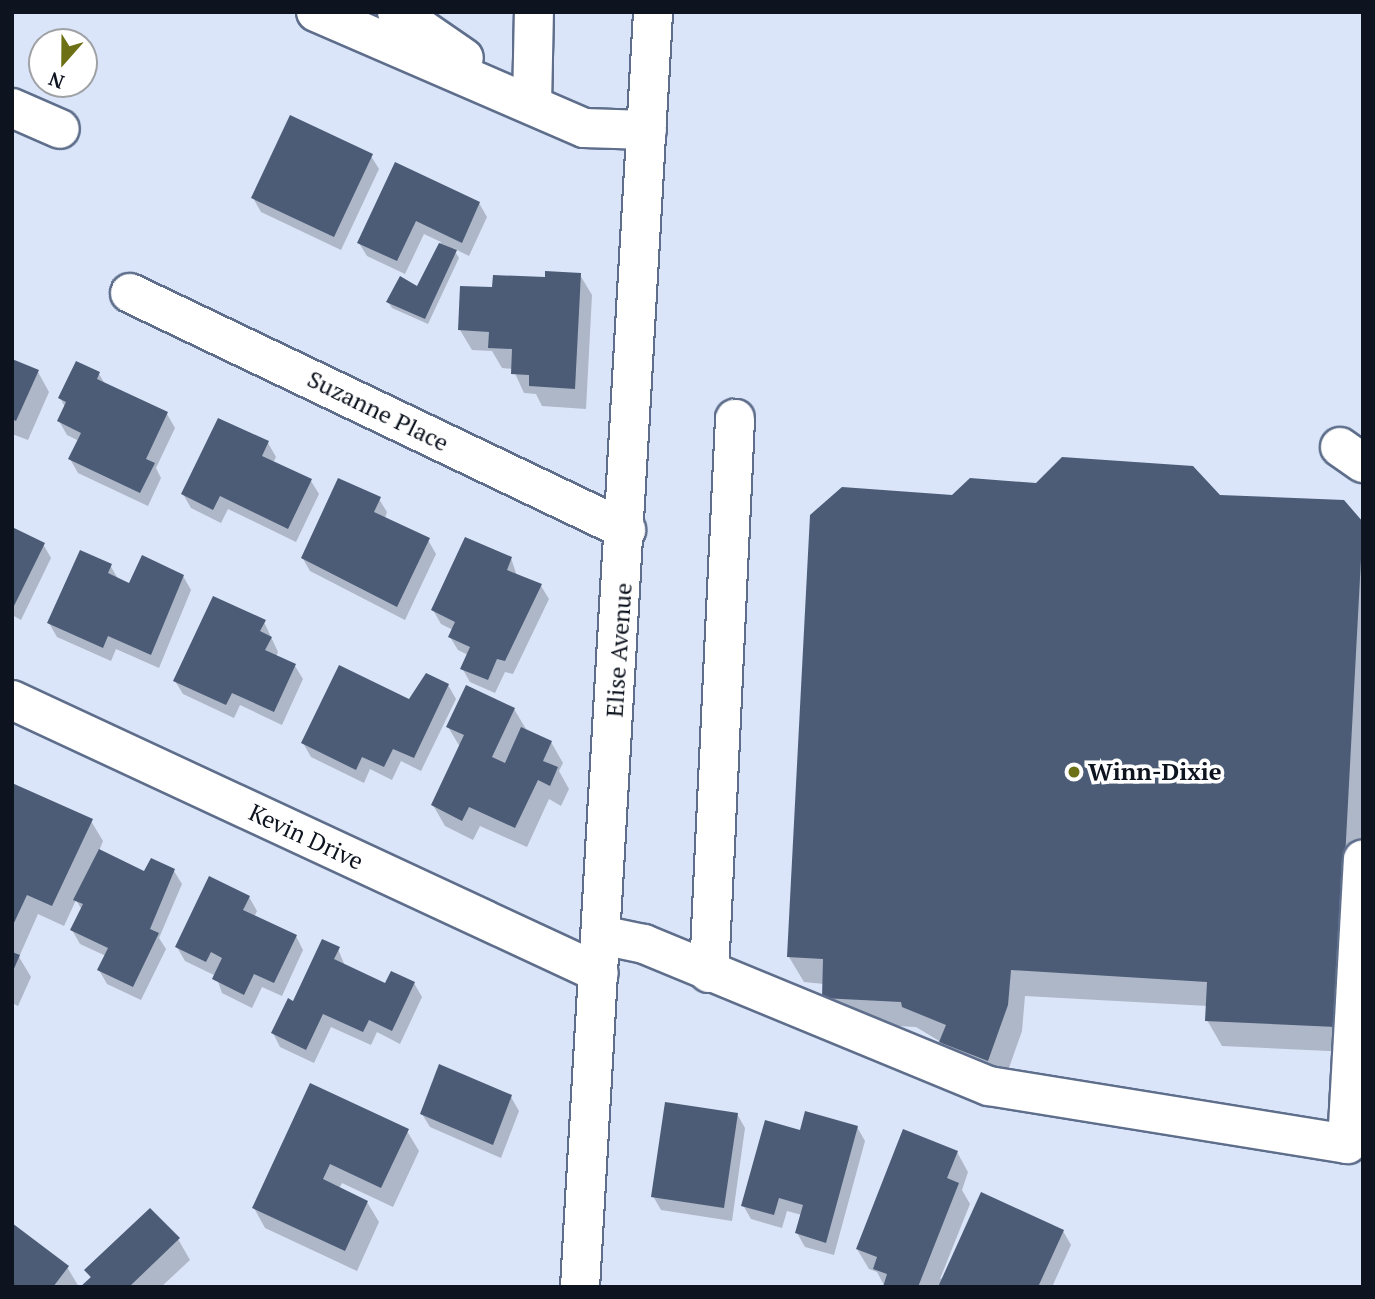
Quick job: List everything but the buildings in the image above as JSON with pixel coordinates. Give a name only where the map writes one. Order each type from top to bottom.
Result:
[{"type":"street","points":[[316,12],[584,128],[647,130]]},
{"type":"street","points":[[397,12],[532,105]]},
{"type":"street","points":[[532,105],[534,12]]},
{"type":"street","name":"Elise Avenue","points":[[580,1287],[626,530],[653,12]]},
{"type":"street","points":[[12,108],[60,130]]},
{"type":"street","name":"Suzanne Place","points":[[130,293],[626,530]]},
{"type":"street","points":[[709,973],[735,419]]},
{"type":"street","name":"Kevin Drive","points":[[12,700],[599,973]]},
{"type":"street","points":[[601,935],[644,944],[989,1086],[1347,1144],[1363,859]]},
{"type":"place","name":"Winn-Dixie","points":[[1074,772]]}]
